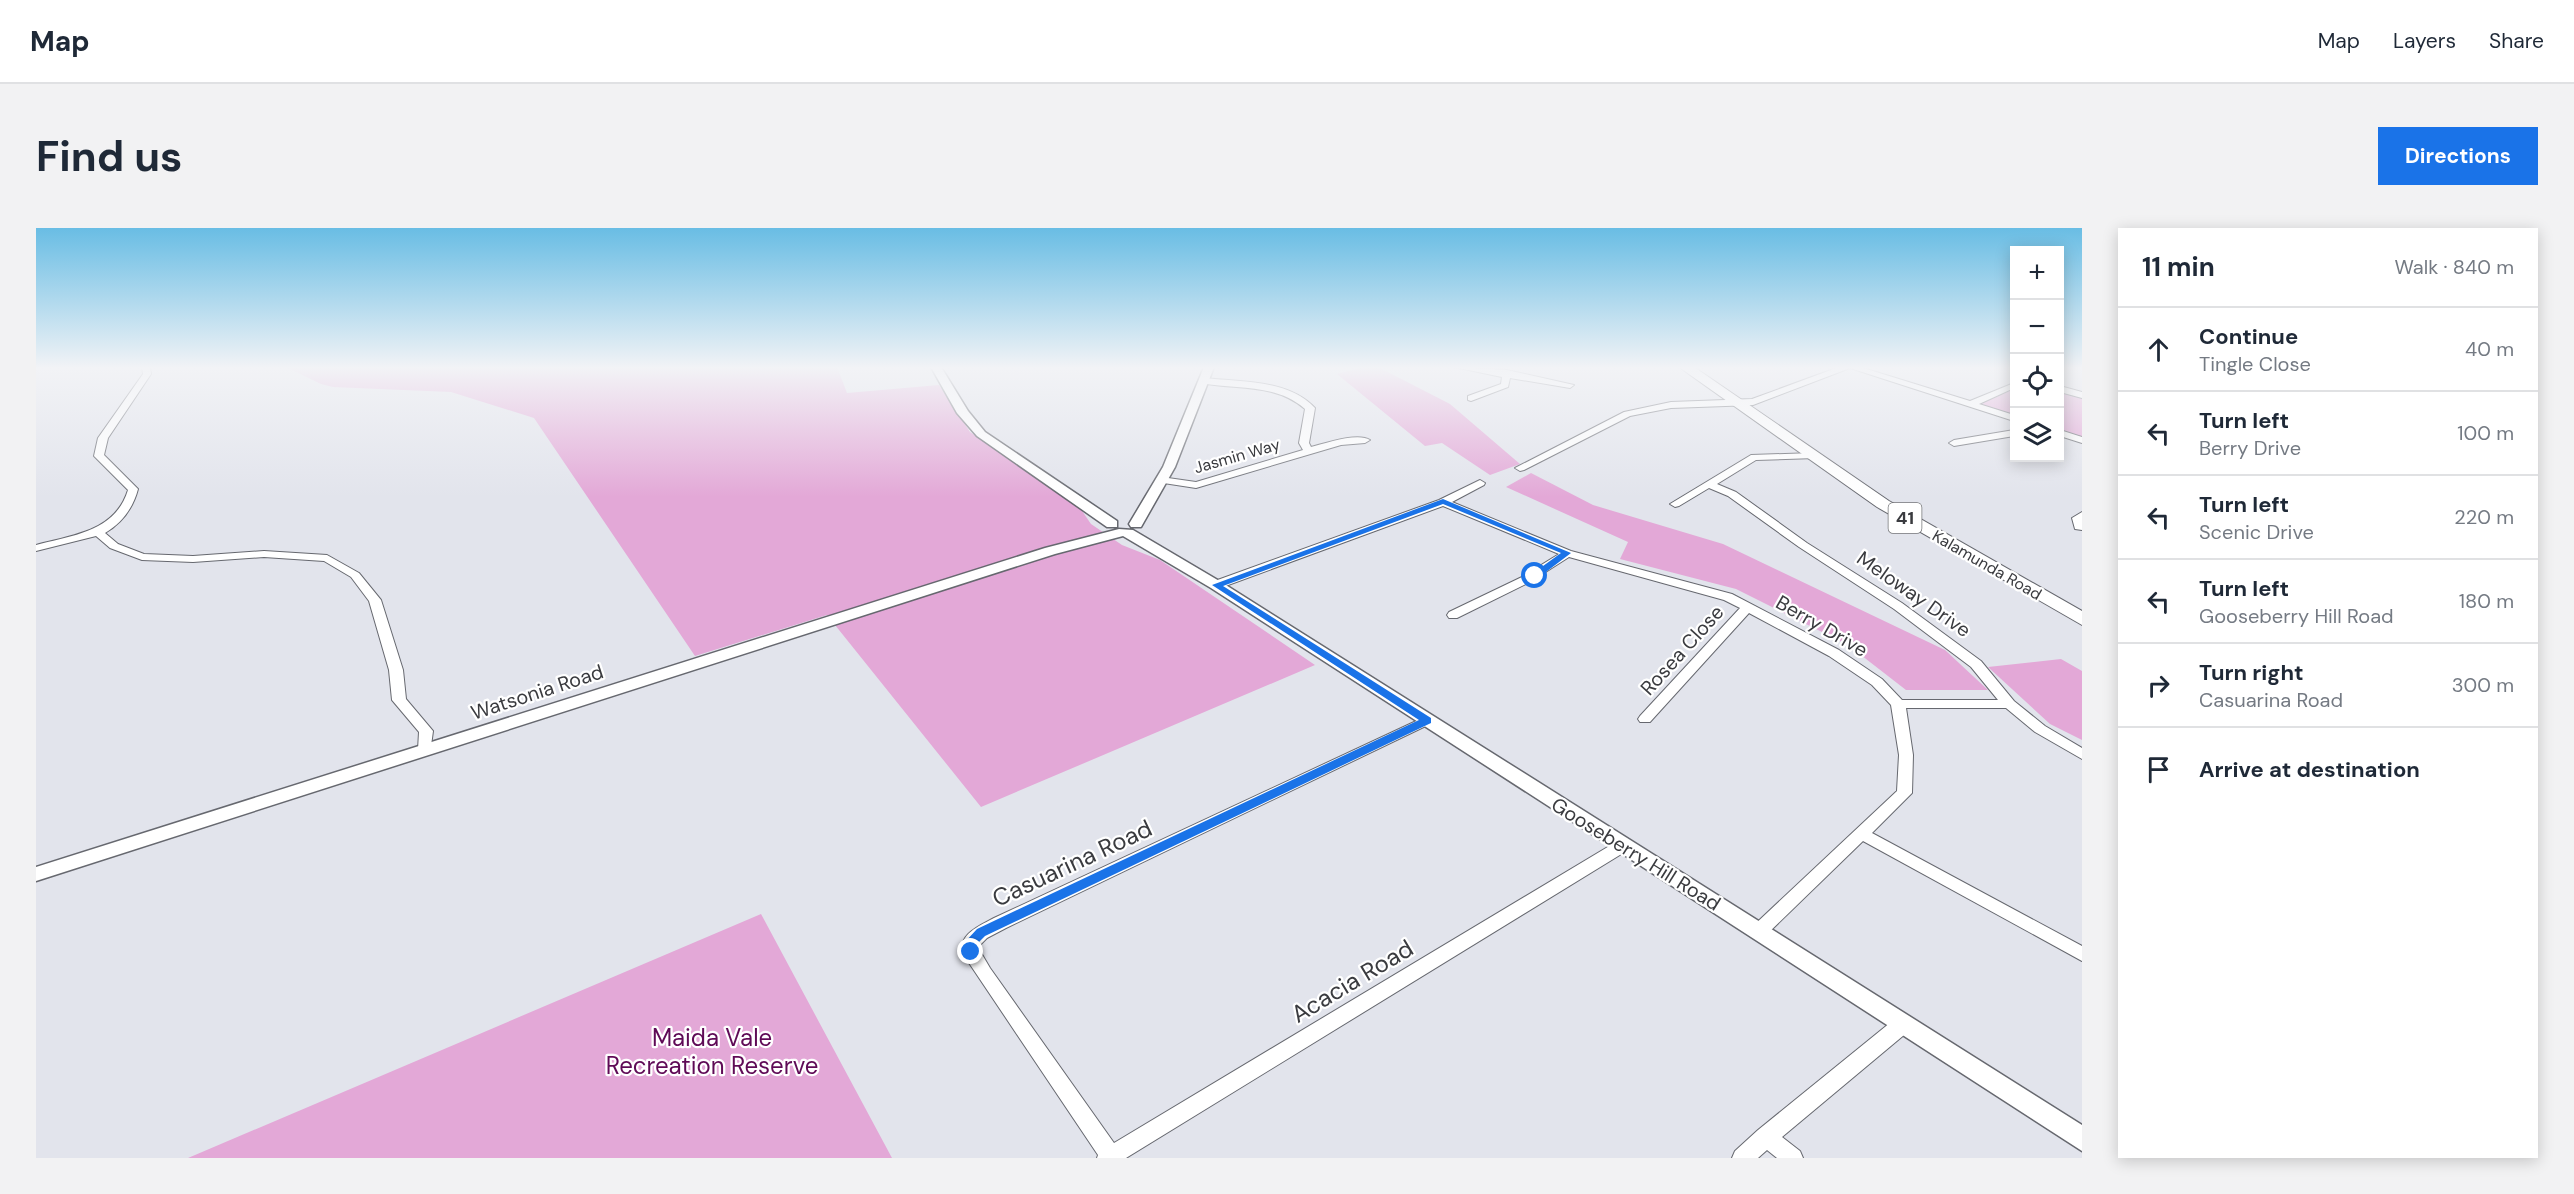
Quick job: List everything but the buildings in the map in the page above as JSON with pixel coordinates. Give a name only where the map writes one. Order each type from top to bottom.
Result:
[{"type":"main road","name":"Kalamunda Road","points":[[1749,410],[1909,520],[2082,619]]},
{"type":"street","points":[[36,548],[98,532],[111,526],[131,500],[133,489],[99,456],[103,438],[122,410]]},
{"type":"street","name":"Gooseberry Hill Road","points":[[961,410],[977,430],[1050,479],[1126,525],[1190,569],[2082,1139]]},
{"type":"street","points":[[1126,525],[1169,467],[1192,410]]},
{"type":"street","name":"Jasmin Way","points":[[1161,480],[1196,485],[1309,451],[1304,443],[1310,410]]},
{"type":"street","points":[[1520,468],[1627,414],[1643,410]]},
{"type":"street","points":[[1991,410],[2010,417]]},
{"type":"street","points":[[1954,443],[2010,434]]},
{"type":"street","points":[[2064,434],[2082,440]]},
{"type":"street","points":[[1309,451],[1340,442],[1365,440]]},
{"type":"street","points":[[1675,504],[1754,457],[1813,456]]},
{"type":"street","points":[[1216,585],[1443,501],[1480,483]]},
{"type":"street","name":"Meloway Drive","points":[[1709,484],[1732,494],[1795,539],[1898,606],[1976,664],[2009,704],[2050,736],[2082,754]]},
{"type":"street","name":"Berry Drive","points":[[1443,501],[1567,553],[1703,589],[1748,606],[1834,653],[1877,682],[1898,704]]},
{"type":"street","points":[[2079,527],[2077,518],[2082,515]]},
{"type":"street","name":"Watsonia Road","points":[[36,873],[1126,525]]},
{"type":"street","points":[[98,532],[114,546],[142,557],[193,559],[264,554],[327,558],[355,575],[375,600],[396,670],[399,700],[426,731],[425,750]]},
{"type":"street","points":[[1453,615],[1480,600],[1546,571],[1567,553]]},
{"type":"street","name":"Rosea Close","points":[[1645,719],[1748,606]]},
{"type":"street","points":[[1758,932],[1904,793],[1906,754],[1898,704],[2009,704]]},
{"type":"street","name":"Casuarina Road","points":[[1109,1157],[984,973],[971,952],[971,942],[991,928],[1427,720]]},
{"type":"street","points":[[1862,834],[2082,954]]},
{"type":"street","name":"Acacia Road","points":[[1109,1157],[1622,846]]},
{"type":"street","points":[[1742,1158],[1904,1024]]},
{"type":"street","points":[[1766,1137],[1793,1158]]},
{"type":"green space","points":[[510,410],[956,410],[970,432],[1078,505],[1091,524],[1122,545],[1160,560],[1315,665],[981,807],[827,615],[695,656],[534,418]]},
{"type":"green space","points":[[1381,410],[1457,410],[1520,464],[1490,475],[1442,443],[1425,446]]},
{"type":"green space","points":[[1997,410],[2010,410],[2010,415]]},
{"type":"green space","points":[[2064,410],[2082,410],[2082,438],[2064,432]]},
{"type":"green space","points":[[1531,473],[1593,505],[1723,544],[1945,650],[1988,690],[1906,690],[1848,645],[1736,589],[1620,559],[1628,542],[1506,487]]},
{"type":"green space","points":[[2061,659],[2082,671],[2082,740],[2050,724],[1988,667]]},
{"type":"green space","name":"Maida Vale Recreation Reserve","points":[[761,914],[892,1158],[188,1158]]},
{"type":"route","points":[[971,952],[971,942],[981,933],[1427,720],[1216,585],[1443,501],[1567,553],[1546,571],[1535,576]]}]
